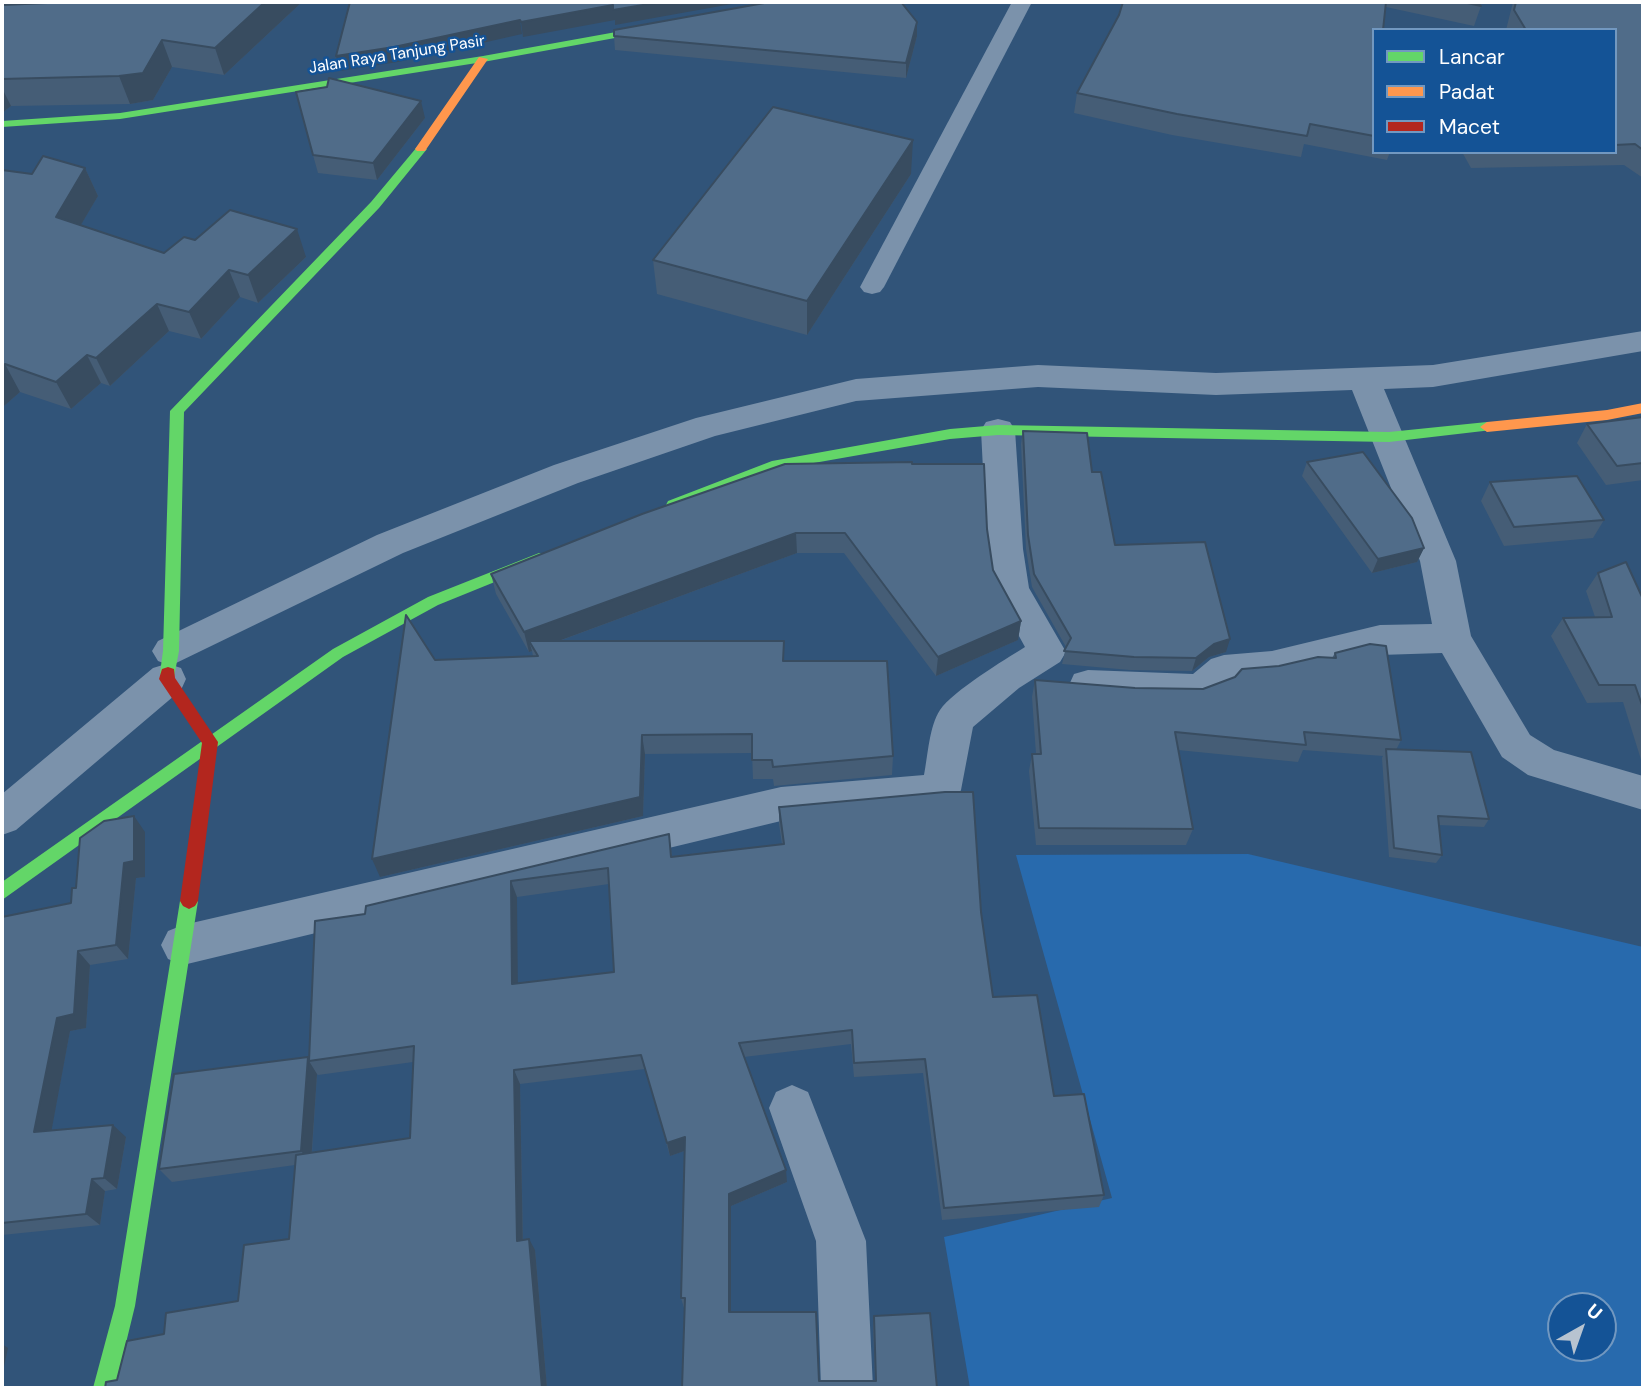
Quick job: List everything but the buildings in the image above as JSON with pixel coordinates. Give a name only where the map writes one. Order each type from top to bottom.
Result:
[{"type":"street","name":"Jalan Raya Tanjung Pasir","points":[[2,124],[120,116],[483,60],[687,22]]},
{"type":"street","points":[[104,1388],[125,1306],[183,945],[210,742],[172,675],[177,411],[375,205],[423,147],[483,60]]},
{"type":"street","points":[[2,818],[172,675],[390,544],[566,474],[708,426],[856,390],[1038,376],[1216,384],[1366,384],[1433,376],[1643,341]]},
{"type":"street","points":[[1366,384],[1438,561],[1454,638],[1516,746],[1527,756],[1542,763],[1643,793]]},
{"type":"street","points":[[659,511],[772,466],[950,434],[998,430],[1387,431],[1607,415],[1643,408]]},
{"type":"street","points":[[183,945],[781,804],[941,790],[954,719],[1006,677],[1047,652],[1011,589],[1005,549],[998,430]]},
{"type":"street","points":[[2,891],[338,653],[433,601],[559,551]]},
{"type":"street","points":[[1006,677],[1130,688],[1197,688],[1214,681],[1224,670],[1272,666],[1380,640],[1454,638]]},
{"type":"street","points":[[792,1108],[841,1241],[847,1388]]},
{"type":"lane","points":[[872,287],[1022,2]]},
{"type":"shaded area","points":[[1248,854],[1643,947],[1643,1388],[970,1388],[944,1237],[1112,1198],[1016,855]]},
{"type":"traffic: fast","points":[[2,124],[120,116],[483,59],[666,26]]},
{"type":"traffic: fast","points":[[168,673],[171,651],[177,411],[375,205],[421,149]]},
{"type":"traffic: fast","points":[[673,505],[772,466],[950,434],[998,430],[1389,437],[1487,427]]},
{"type":"traffic: fast","points":[[2,892],[338,653],[433,601],[539,558]]},
{"type":"traffic: fast","points":[[104,1388],[125,1306],[189,901]]},
{"type":"traffic: slow","points":[[421,149],[483,59]]},
{"type":"traffic: slow","points":[[1487,427],[1607,415],[1643,408]]},
{"type":"traffic: jam","points":[[168,673],[167,679],[210,742],[189,901]]}]
